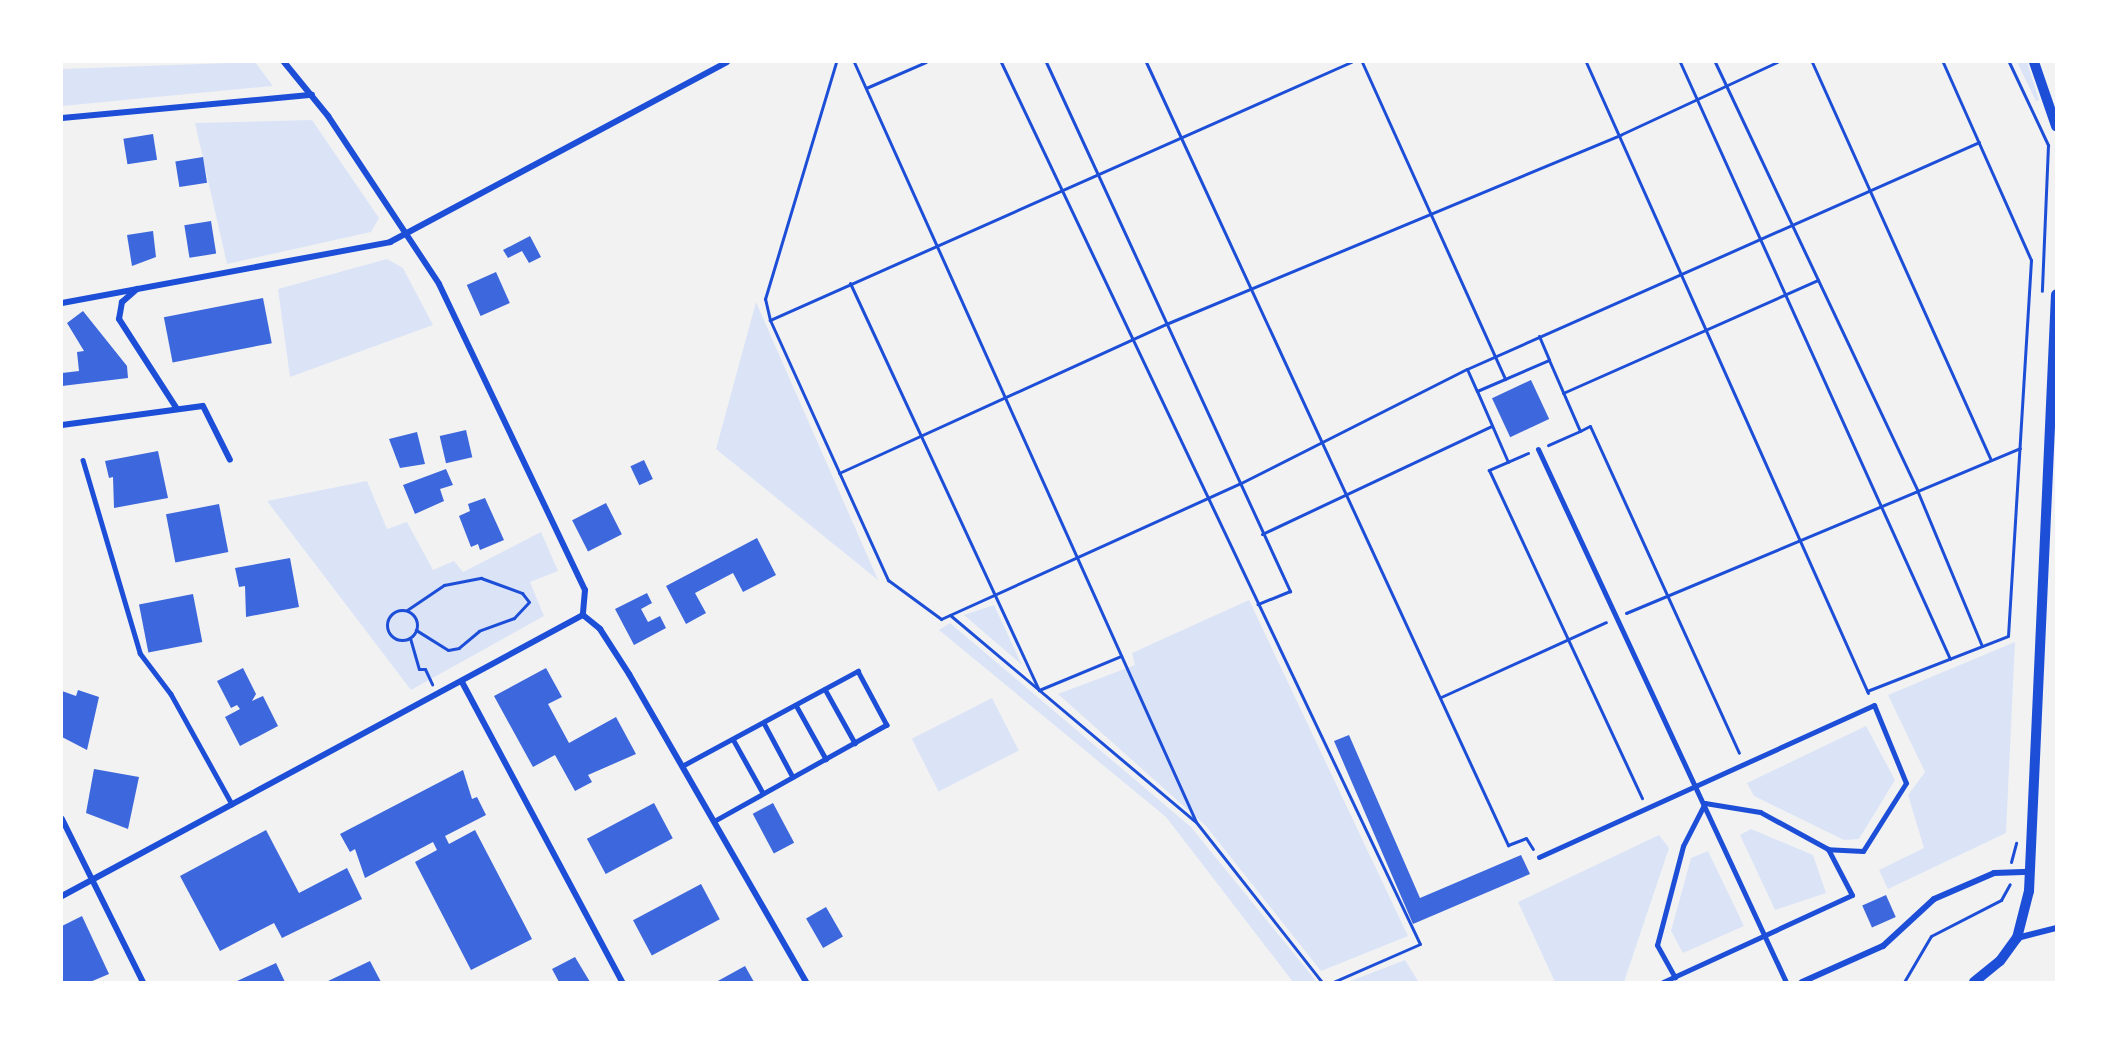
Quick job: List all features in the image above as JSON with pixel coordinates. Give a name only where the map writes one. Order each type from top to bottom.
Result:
[{"type":"street","points":[[284,62],[312,95],[407,231],[440,284],[585,590],[583,615]]},
{"type":"street","points":[[62,303],[374,248],[727,62]]},
{"type":"street","points":[[2034,62],[2056,126]]},
{"type":"street","points":[[62,118],[312,95]]},
{"type":"street","points":[[138,288],[122,302],[118,320],[177,409]]},
{"type":"street","points":[[1974,982],[2000,961],[2017,938],[2031,872],[2056,295]]},
{"type":"street","points":[[62,425],[202,406],[230,460]]},
{"type":"street","points":[[1538,449],[1767,934],[1786,982]]},
{"type":"street","points":[[62,896],[583,615]]},
{"type":"street","points":[[583,615],[600,629],[715,821],[806,982]]},
{"type":"street","points":[[462,682],[622,982]]},
{"type":"street","points":[[1539,857],[1698,788],[1874,705],[1906,783],[1863,851],[1828,849],[1760,812],[1705,803]]},
{"type":"street","points":[[1675,977],[1657,945],[1683,846],[1705,803]]},
{"type":"street","points":[[62,819],[143,982]]},
{"type":"street","points":[[1663,982],[1852,895],[1828,849]]},
{"type":"street","points":[[1802,982],[1883,946],[1934,899],[1994,873],[2031,872]]},
{"type":"street","points":[[2017,938],[2056,928]]},
{"type":"lane","points":[[83,460],[140,652],[171,694],[232,804]]},
{"type":"lane","points":[[682,766],[858,671],[887,725],[715,821]]},
{"type":"lane","points":[[825,689],[855,743]]},
{"type":"lane","points":[[796,705],[826,759]]},
{"type":"lane","points":[[764,723],[793,777]]},
{"type":"lane","points":[[733,740],[763,794]]},
{"type":"path","points":[[836,62],[765,299],[770,320],[888,580],[941,619],[1239,484],[1495,356],[1869,188],[1979,142]]},
{"type":"path","points":[[854,62],[1196,822]]},
{"type":"path","points":[[866,88],[926,62]]},
{"type":"path","points":[[1001,62],[1131,340],[1420,944],[1333,982]]},
{"type":"path","points":[[1046,62],[1290,591],[1258,604]]},
{"type":"path","points":[[1146,62],[1324,441],[1508,845],[1526,838],[1539,857]]},
{"type":"path","points":[[770,320],[936,244],[1351,62]]},
{"type":"path","points":[[1362,62],[1505,379]]},
{"type":"path","points":[[1586,62],[1709,328],[1874,705]]},
{"type":"path","points":[[1680,62],[1884,504],[1950,659]]},
{"type":"path","points":[[1715,62],[1917,490],[1982,646]]},
{"type":"path","points":[[839,473],[1166,324],[1621,135],[1777,62]]},
{"type":"path","points":[[1812,62],[1991,460]]},
{"type":"path","points":[[1868,691],[2008,636],[2031,260],[1943,62]]},
{"type":"path","points":[[2009,62],[2048,145],[2041,299]]},
{"type":"path","points":[[1563,393],[1818,280]]},
{"type":"path","points":[[850,284],[996,593],[1039,690]]},
{"type":"path","points":[[1539,336],[1580,431]]},
{"type":"path","points":[[1477,391],[1549,360]]},
{"type":"path","points":[[1467,369],[1508,462]]},
{"type":"path","points":[[1262,534],[1492,426]]},
{"type":"path","points":[[1648,810],[1489,470],[1590,426],[1745,766]]},
{"type":"path","points":[[1441,697],[1568,638],[1801,537],[2020,447]]},
{"type":"path","points":[[410,638],[393,638],[387,630],[390,614],[407,610],[444,585],[481,578],[522,593],[529,602],[514,618],[487,627],[459,648],[448,650],[416,630]]},
{"type":"path","points":[[407,610],[417,622],[416,630],[410,638]]},
{"type":"path","points":[[950,615],[1196,822],[1322,982]]},
{"type":"path","points":[[410,638],[419,669],[425,669],[438,695]]},
{"type":"path","points":[[1039,690],[1122,656]]},
{"type":"path","points":[[1904,982],[1931,936],[2006,896],[2019,832]]},
{"type":"shaded area","points":[[255,62],[273,86],[62,106],[62,69]]},
{"type":"shaded area","points":[[2017,62],[2027,62],[2039,100],[2036,101]]},
{"type":"shaded area","points":[[312,120],[379,218],[371,232],[227,264],[195,123]]},
{"type":"shaded area","points":[[387,259],[403,268],[433,325],[290,377],[278,289]]},
{"type":"shaded area","points":[[756,302],[878,580],[716,449]]},
{"type":"shaded area","points":[[367,481],[387,529],[407,522],[433,570],[454,561],[463,572],[541,532],[558,571],[530,582],[544,616],[411,690],[267,501]]},
{"type":"shaded area","points":[[1249,600],[1408,936],[1321,971],[1206,826],[1058,694],[1135,665],[1132,653]]},
{"type":"shaded area","points":[[994,605],[1022,665],[964,615]]},
{"type":"shaded area","points":[[950,623],[1191,827],[1317,982],[1293,982],[1166,817],[939,630]]},
{"type":"shaded area","points":[[2015,642],[2006,833],[1888,889],[1879,870],[1924,848],[1908,795],[1925,772],[1888,695]]},
{"type":"shaded area","points":[[992,698],[1019,751],[939,791],[912,739]]},
{"type":"shaded area","points":[[1866,726],[1895,780],[1859,839],[1844,840],[1754,796],[1747,783]]},
{"type":"shaded area","points":[[1751,829],[1813,855],[1826,893],[1775,910],[1740,835]]},
{"type":"shaded area","points":[[1659,835],[1669,848],[1624,982],[1555,982],[1518,902]]},
{"type":"shaded area","points":[[1708,851],[1744,926],[1683,953],[1671,931],[1691,858]]},
{"type":"shaded area","points":[[1405,960],[1418,981],[1348,982]]},
{"type":"building","points":[[153,134],[157,160],[127,164],[123,139]]},
{"type":"building","points":[[203,157],[207,183],[179,187],[175,161]]},
{"type":"building","points":[[211,221],[216,254],[189,258],[184,225]]},
{"type":"building","points":[[153,231],[156,257],[132,266],[127,235]]},
{"type":"building","points":[[530,236],[541,257],[529,263],[522,251],[508,258],[503,250]]},
{"type":"building","points":[[496,272],[510,303],[481,316],[467,285]]},
{"type":"building","points":[[263,298],[272,343],[173,362],[164,317]]},
{"type":"building","points":[[83,311],[127,366],[128,378],[62,386],[62,373],[79,371],[77,352],[84,351],[67,323]]},
{"type":"building","points":[[1531,380],[1549,419],[1510,437],[1492,398]]},
{"type":"building","points":[[466,430],[472,457],[446,463],[440,436]]},
{"type":"building","points":[[417,432],[425,464],[400,468],[389,439]]},
{"type":"building","points":[[158,451],[168,498],[114,508],[113,477],[109,478],[105,461]]},
{"type":"building","points":[[644,460],[653,479],[639,485],[630,466]]},
{"type":"building","points":[[446,469],[453,485],[440,489],[444,501],[415,514],[403,485]]},
{"type":"building","points":[[485,498],[504,540],[480,550],[478,544],[471,547],[459,516],[470,511],[468,504]]},
{"type":"building","points":[[606,503],[622,534],[588,551],[572,520]]},
{"type":"building","points":[[219,504],[228,552],[175,562],[166,514]]},
{"type":"building","points":[[757,538],[776,575],[743,592],[733,573],[695,593],[706,613],[686,624],[666,586]]},
{"type":"building","points":[[290,558],[299,607],[246,617],[245,586],[239,587],[235,568]]},
{"type":"building","points":[[647,593],[652,603],[641,609],[648,622],[660,616],[666,628],[634,645],[615,609]]},
{"type":"building","points":[[193,594],[202,642],[148,653],[139,604]]},
{"type":"building","points":[[243,668],[256,694],[252,701],[263,696],[278,726],[240,746],[225,717],[240,709],[237,705],[231,708],[217,681]]},
{"type":"building","points":[[546,668],[562,697],[548,704],[569,743],[616,717],[636,754],[588,775],[592,782],[575,791],[555,755],[533,767],[494,696]]},
{"type":"building","points":[[78,690],[99,697],[87,750],[62,737],[62,691],[76,696]]},
{"type":"building","points":[[1349,735],[1420,898],[1521,855],[1530,874],[1413,924],[1334,741]]},
{"type":"building","points":[[94,769],[139,777],[128,829],[86,813]]},
{"type":"building","points":[[463,770],[472,799],[477,797],[486,815],[445,836],[449,844],[475,830],[532,939],[471,970],[415,862],[437,850],[433,842],[365,878],[355,849],[350,852],[340,834]]},
{"type":"building","points":[[654,803],[673,838],[606,874],[587,839]]},
{"type":"building","points":[[773,803],[794,843],[774,854],[753,814]]},
{"type":"building","points":[[266,830],[299,893],[347,868],[362,899],[282,938],[274,923],[220,951],[180,876]]},
{"type":"building","points":[[701,884],[720,919],[652,955],[633,920]]},
{"type":"building","points":[[1886,895],[1896,917],[1872,928],[1862,906]]},
{"type":"building","points":[[826,907],[843,936],[823,948],[806,918]]},
{"type":"building","points":[[82,916],[109,974],[90,982],[62,982],[62,926]]},
{"type":"building","points":[[575,957],[590,982],[559,982],[552,969]]},
{"type":"building","points":[[370,961],[381,982],[326,982]]},
{"type":"building","points":[[276,963],[285,982],[235,982]]},
{"type":"building","points":[[745,966],[754,982],[716,982]]}]
